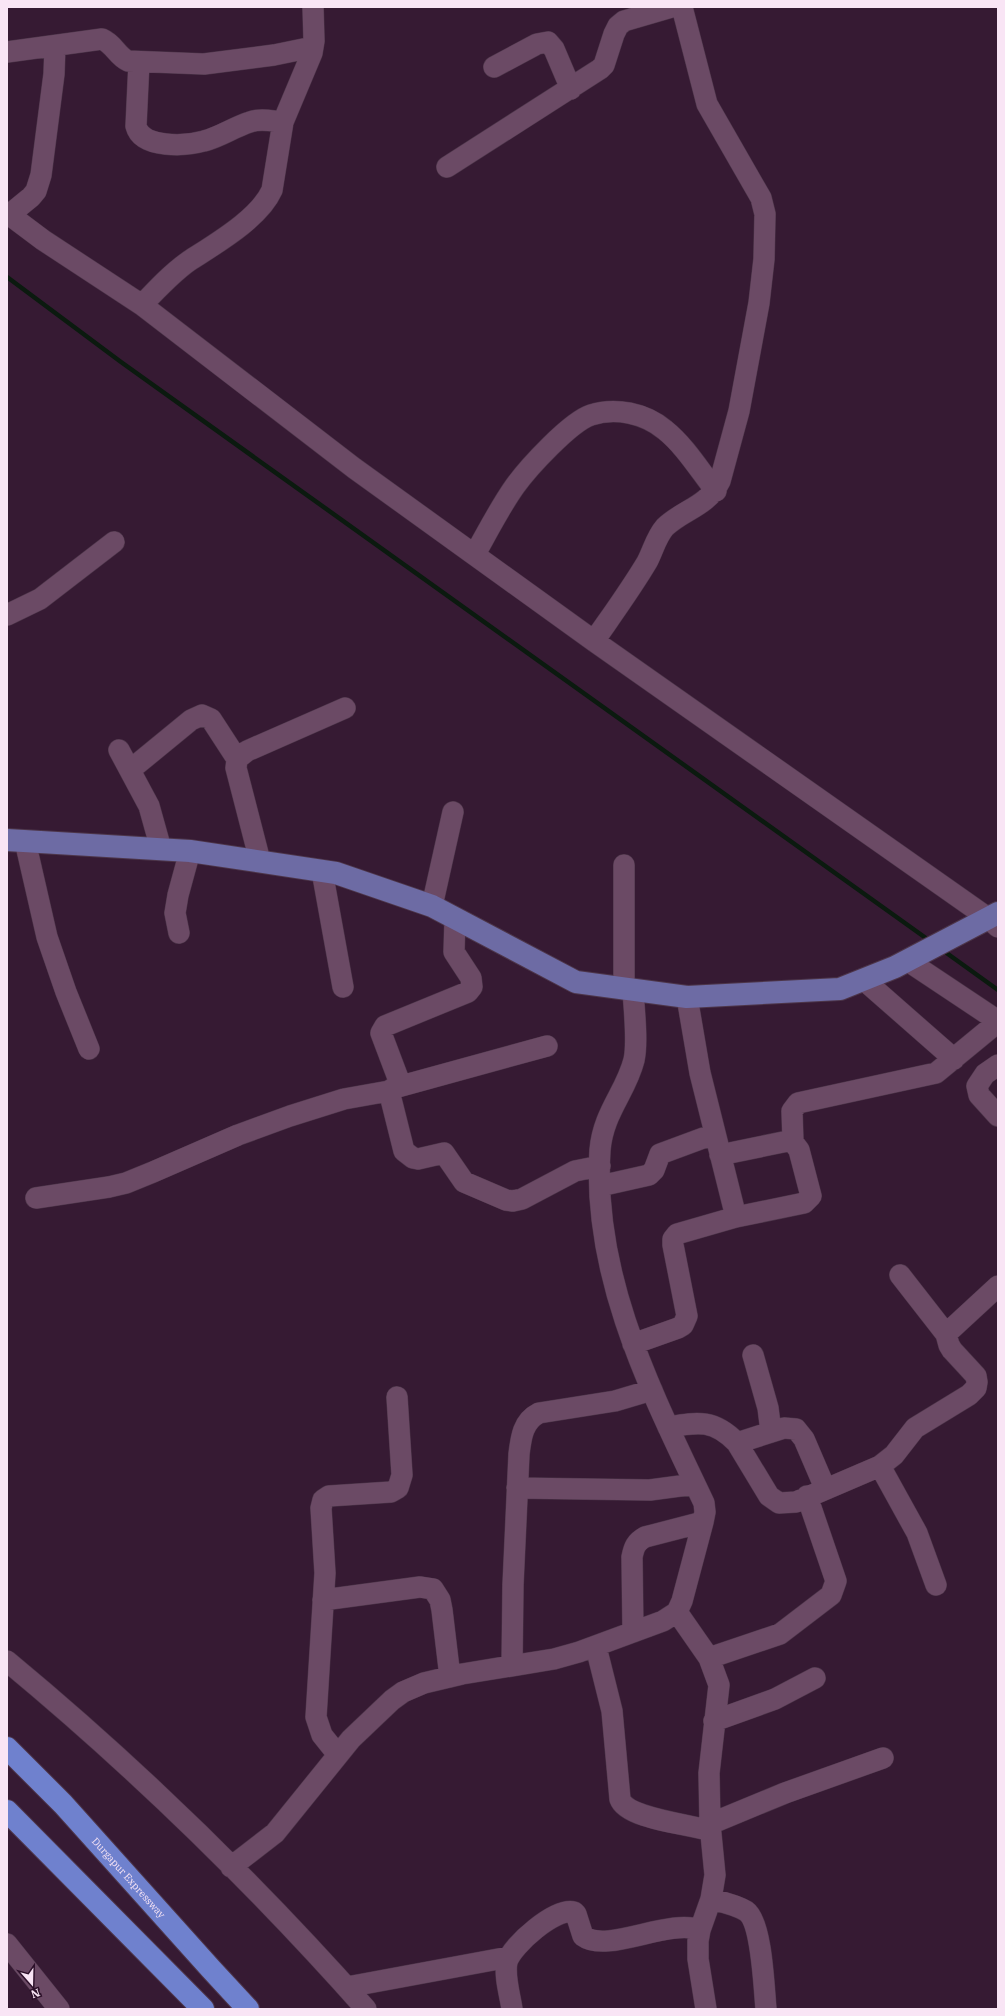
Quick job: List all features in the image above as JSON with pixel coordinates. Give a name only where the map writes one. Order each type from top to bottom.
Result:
[{"type":"highway","name":"Durgapur Expressway","points":[[7,1748],[63,1804],[210,1969],[248,2009]]},
{"type":"highway","points":[[7,1811],[203,2009]]},
{"type":"main road","points":[[16,840],[190,851],[336,873],[432,906],[576,982],[687,997],[840,989],[864,980],[912,958],[990,920]]},
{"type":"street","points":[[142,304],[176,271],[225,237],[264,205],[272,190],[283,122],[313,47],[313,7]]},
{"type":"street","points":[[447,167],[571,89],[604,65],[614,34],[618,26],[624,21],[672,7]]},
{"type":"street","points":[[594,641],[647,562],[665,528],[681,516],[704,503],[716,491],[739,411],[750,355],[764,259],[765,214],[758,189],[707,104],[682,7]]},
{"type":"street","points":[[7,52],[102,39],[109,42],[123,58],[139,62],[204,64],[274,55],[313,47]]},
{"type":"street","points":[[494,67],[537,44],[548,42],[554,49],[571,89]]},
{"type":"street","points":[[55,46],[54,74],[38,184],[36,191],[26,204],[8,214],[43,240],[142,304],[354,468],[594,641],[990,920]]},
{"type":"street","points":[[139,62],[136,126],[137,132],[141,137],[148,141],[187,144],[205,141],[250,122],[266,120],[283,122]]},
{"type":"street","points":[[475,554],[514,487],[532,465],[574,426],[589,416],[604,412],[629,412],[659,425],[677,441],[716,491]]},
{"type":"street","points":[[7,615],[40,599],[114,542]]},
{"type":"street","points":[[237,759],[247,751],[345,708]]},
{"type":"street","points":[[130,770],[191,720],[202,715],[211,719],[237,759],[236,768],[260,861]]},
{"type":"street","points":[[119,750],[149,806],[161,849]]},
{"type":"street","points":[[432,906],[454,812]]},
{"type":"street","points":[[16,840],[66,992],[89,1048]]},
{"type":"street","points":[[179,933],[175,913],[190,851]]},
{"type":"street","points":[[232,1867],[275,1833],[351,1739],[403,1692],[424,1683],[554,1659],[596,1647],[663,1621],[678,1612],[703,1522],[704,1503],[668,1427],[625,1326],[611,1274],[602,1222],[600,1166],[602,1136],[608,1118],[635,1058],[628,989],[624,865]]},
{"type":"street","points":[[322,871],[343,987]]},
{"type":"street","points":[[392,1089],[398,1085],[398,1078],[381,1030],[385,1026],[468,992],[472,987],[471,978],[454,952],[454,918]]},
{"type":"street","points":[[633,1344],[678,1328],[684,1325],[686,1320],[687,1316],[673,1245],[673,1239],[677,1234],[736,1217],[804,1203],[808,1200],[811,1190],[799,1150],[793,1142],[792,1111],[798,1102],[924,1077],[936,1073],[998,1021],[912,958]]},
{"type":"street","points":[[864,980],[954,1059]]},
{"type":"street","points":[[687,997],[700,1073],[714,1134],[736,1217]]},
{"type":"street","points":[[36,1198],[126,1183],[270,1123],[344,1099],[392,1089],[547,1046]]},
{"type":"street","points":[[998,1065],[985,1074],[976,1086],[979,1095],[998,1116]]},
{"type":"street","points":[[392,1089],[402,1147],[408,1155],[418,1158],[444,1153],[464,1182],[506,1200],[513,1201],[522,1199],[575,1171],[600,1166]]},
{"type":"street","points":[[600,1186],[649,1175],[654,1170],[660,1154],[714,1134]]},
{"type":"street","points":[[720,1155],[788,1141],[793,1142]]},
{"type":"street","points":[[668,1427],[701,1422],[710,1424],[732,1437],[774,1501],[787,1503],[880,1466],[894,1455],[915,1428],[969,1395],[976,1388],[977,1382],[976,1376],[952,1350],[946,1334],[900,1275]]},
{"type":"street","points":[[946,1334],[998,1286]]},
{"type":"street","points":[[753,1355],[768,1408],[771,1432]]},
{"type":"street","points":[[512,1666],[513,1585],[517,1488],[521,1438],[531,1417],[548,1411],[615,1401],[652,1390]]},
{"type":"street","points":[[338,1755],[322,1735],[316,1717],[323,1600],[324,1558],[321,1508],[323,1500],[335,1495],[391,1492],[398,1488],[402,1475],[397,1397]]},
{"type":"street","points":[[709,1658],[780,1634],[831,1596],[836,1581],[801,1433],[791,1428],[771,1432],[737,1443]]},
{"type":"street","points":[[880,1466],[917,1533],[936,1585]]},
{"type":"street","points":[[517,1488],[650,1490],[695,1484]]},
{"type":"street","points":[[633,1632],[632,1557],[634,1547],[639,1541],[645,1538],[703,1522]]},
{"type":"street","points":[[323,1600],[420,1587],[433,1589],[437,1593],[441,1605],[450,1677]]},
{"type":"street","points":[[678,1612],[709,1658],[719,1685],[709,1773],[710,1827],[715,1875],[711,1899],[700,1930],[698,1958],[706,2009]]},
{"type":"street","points":[[596,1647],[612,1711],[620,1799],[622,1805],[634,1812],[710,1827],[785,1793],[883,1758]]},
{"type":"street","points":[[7,1660],[64,1707],[178,1813],[232,1867],[366,2009]]},
{"type":"street","points":[[714,1721],[763,1704],[815,1678]]},
{"type":"street","points":[[711,1899],[747,1912],[753,1919],[758,1937],[766,2009]]},
{"type":"street","points":[[346,1987],[509,1956],[537,1927],[566,1911],[574,1912],[576,1914],[583,1936],[593,1941],[618,1939],[687,1926],[700,1930]]},
{"type":"street","points":[[7,1944],[59,2009]]},
{"type":"street","points":[[509,1956],[507,1970],[512,2009]]},
{"type":"waterway","points":[[7,277],[121,362],[930,941]]},
{"type":"waterway","points":[[941,949],[998,990]]}]
